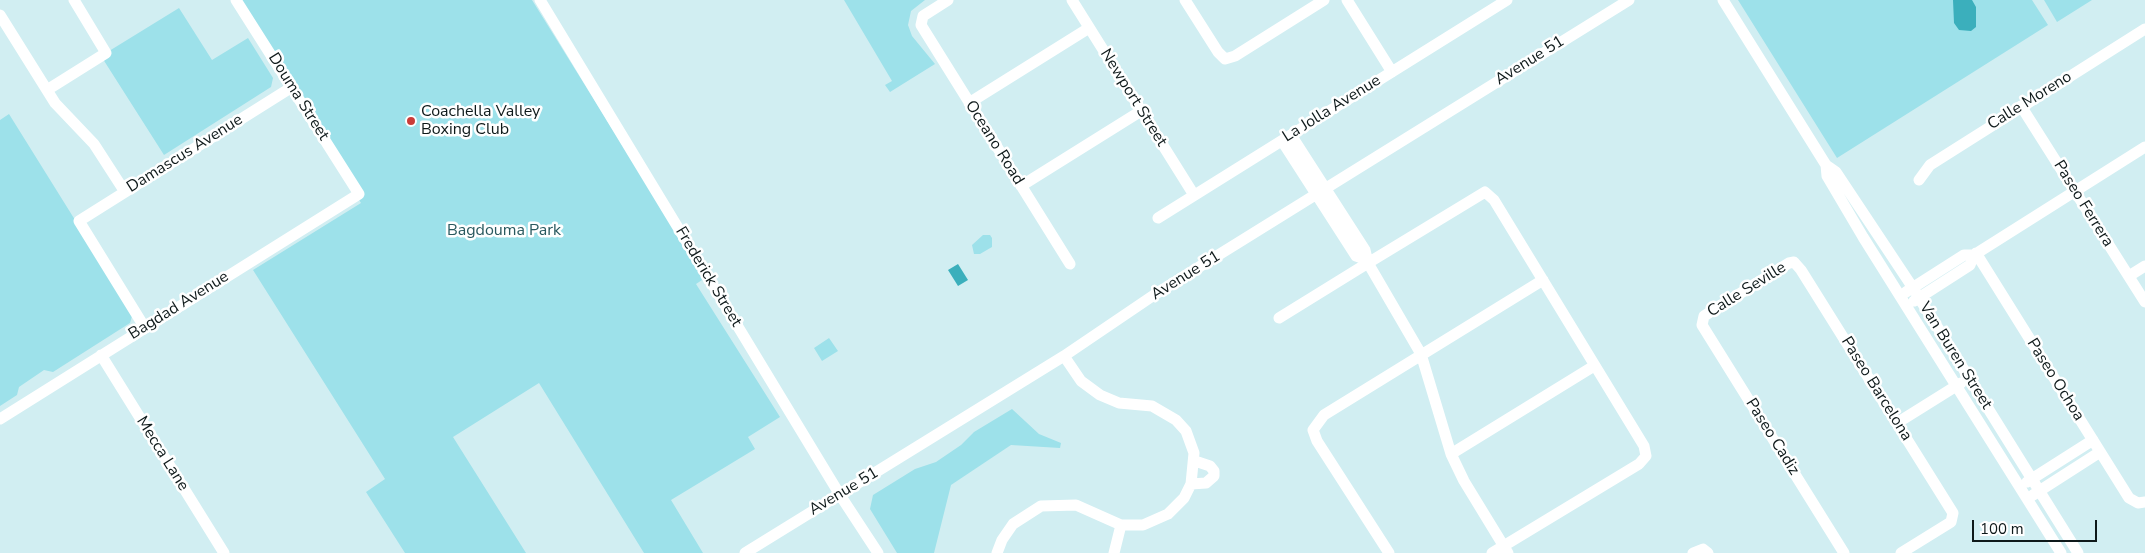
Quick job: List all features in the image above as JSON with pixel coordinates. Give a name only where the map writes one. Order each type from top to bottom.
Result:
[{"type":"street","points":[[47,90],[106,53],[74,0]]},
{"type":"street","name":"Douma Street","points":[[236,0],[359,194]]},
{"type":"street","name":"Frederick Street","points":[[540,0],[840,495],[878,553]]},
{"type":"street","name":"Oceano Road","points":[[948,0],[923,16],[920,20],[924,30],[1070,264]]},
{"type":"street","name":"Newport Street","points":[[1072,0],[1194,195]]},
{"type":"street","points":[[1185,0],[1218,52],[1225,59],[1235,56],[1324,0]]},
{"type":"street","points":[[1347,0],[1392,72]]},
{"type":"street","name":"La Jolla Avenue","points":[[1158,218],[1507,0]]},
{"type":"street","name":"Avenue 51","points":[[745,553],[1064,356],[1154,295],[1629,0]]},
{"type":"street","name":"Van Buren Street","points":[[1723,0],[1826,165],[1836,172],[1916,294],[2078,553]]},
{"type":"street","points":[[0,15],[61,111],[100,151],[125,192]]},
{"type":"street","points":[[969,103],[1089,28]]},
{"type":"street","name":"Calle Moreno","points":[[1919,180],[1930,166],[2021,106],[2145,29]]},
{"type":"street","name":"Damascus Avenue","points":[[146,328],[78,221],[292,87]]},
{"type":"street","name":"Paseo Ferrera","points":[[2021,106],[2145,302]]},
{"type":"street","points":[[1021,186],[1142,111]]},
{"type":"street","points":[[1286,138],[1320,192],[1365,250],[1366,261],[1420,354],[1451,454],[1464,481],[1505,549]]},
{"type":"street","points":[[1903,301],[1970,265],[1975,254],[2145,147]]},
{"type":"street","name":"Van Buren Street","points":[[1826,165],[1827,176],[2061,553]]},
{"type":"street","points":[[1279,318],[1366,261],[1485,192],[1494,200],[1644,446],[1646,456],[1640,464],[1505,549],[1492,553]]},
{"type":"street","name":"Bagdad Avenue","points":[[0,419],[359,194]]},
{"type":"street","name":"Paseo Ochoa","points":[[1975,254],[2129,498],[2141,503]]},
{"type":"street","name":"Calle Seville","points":[[1701,320],[1776,271],[1794,262]]},
{"type":"street","name":"Paseo Barcelona","points":[[1794,262],[1801,270],[1897,423],[1950,508],[1954,518],[1906,552]]},
{"type":"street","points":[[2129,276],[2145,266]]},
{"type":"street","points":[[1389,553],[1317,441],[1313,430],[1324,415],[1420,354],[1543,280]]},
{"type":"street","name":"Paseo Cadiz","points":[[1701,320],[1705,330],[1844,553]]},
{"type":"street","name":"Mecca Lane","points":[[101,356],[224,553]]},
{"type":"street","points":[[997,553],[1002,540],[1013,524],[1042,506],[1076,505],[1121,525],[1143,525],[1160,520],[1176,507],[1191,484],[1195,462],[1189,437],[1176,420],[1152,406],[1119,402],[1100,395],[1081,381],[1064,356]]},
{"type":"street","points":[[1451,454],[1594,366]]},
{"type":"street","points":[[1897,423],[1969,378]]},
{"type":"street","points":[[2020,487],[2093,440]]},
{"type":"street","points":[[2027,498],[2100,452]]},
{"type":"street","points":[[1191,484],[1206,483],[1214,476],[1214,471],[1210,466],[1195,462]]},
{"type":"street","points":[[1114,553],[1121,525]]},
{"type":"green space","name":"Bagdouma Park","points":[[235,0],[532,0],[705,278],[696,284],[780,417],[748,437],[755,449],[671,500],[703,553],[644,553],[539,383],[453,437],[526,553],[405,553],[366,492],[385,479],[253,270],[361,203]]},
{"type":"green space","points":[[844,0],[925,0],[911,11],[908,25],[912,36],[935,64],[890,92],[885,85],[892,81]]},
{"type":"green space","points":[[1738,0],[2032,0],[2048,25],[1837,158]]},
{"type":"green space","points":[[2044,0],[2092,0],[2057,22]]},
{"type":"green space","points":[[179,8],[212,60],[248,38],[273,78],[271,87],[164,155],[101,56]]},
{"type":"green space","points":[[9,114],[133,313],[130,323],[53,372],[44,370],[19,387],[17,395],[0,406],[0,120]]},
{"type":"green space","points":[[983,235],[990,235],[992,247],[980,254],[974,254],[972,245]]},
{"type":"green space","points":[[829,338],[838,351],[822,361],[814,348]]},
{"type":"green space","points":[[1012,409],[1039,434],[1061,443],[1060,448],[1011,445],[951,485],[934,553],[897,553],[870,509],[873,495],[915,469],[936,462],[961,445],[974,432]]},
{"type":"shaded area","points":[[1953,0],[1972,0],[1976,7],[1976,27],[1971,31],[1959,30],[1954,23]]},
{"type":"shaded area","points":[[958,264],[968,280],[958,286],[948,270]]},
{"type":"place","name":"Coachella Valley Boxing Club","points":[[411,121]]}]
